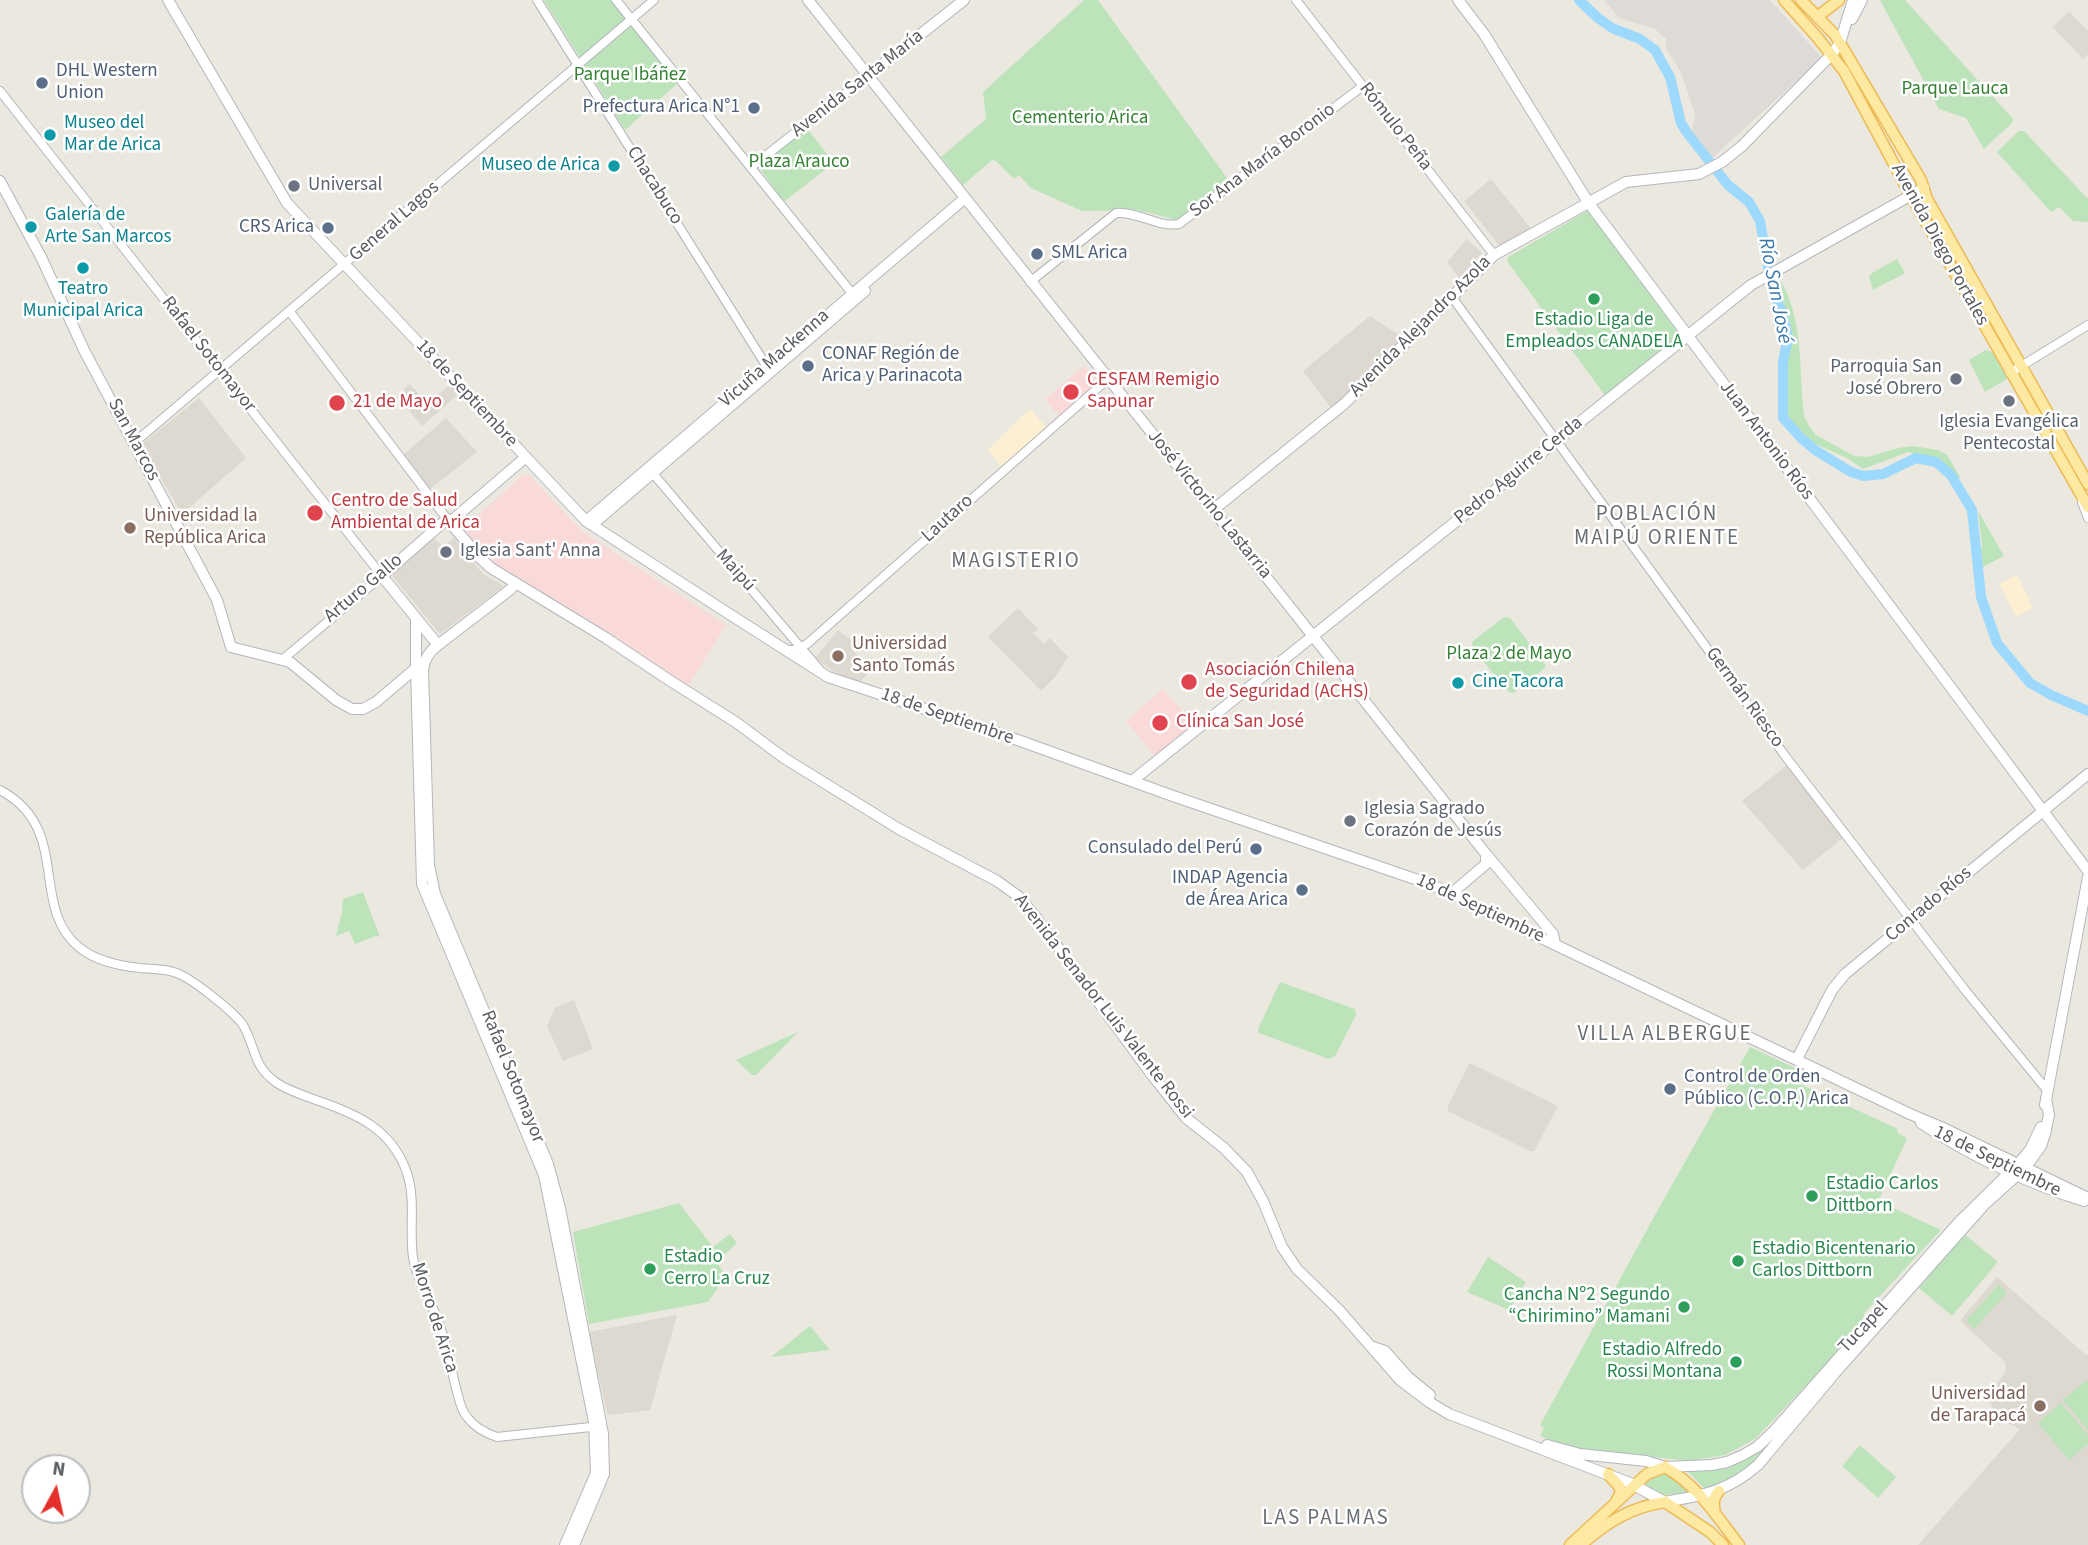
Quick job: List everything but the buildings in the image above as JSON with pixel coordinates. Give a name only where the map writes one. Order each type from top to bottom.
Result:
[{"type":"main road","name":"18 de Septiembre","points":[[168,0],[287,203],[526,457],[589,523],[784,649],[823,673],[1452,893],[1474,906],[1941,1127],[2060,1194],[2088,1200]]},
{"type":"main road","name":"José Victorino Lastarria","points":[[808,0],[1486,854],[1553,934],[1555,944]]},
{"type":"main road","name":"Avenida Santa María","points":[[868,76],[964,0]]},
{"type":"main road","name":"Juan Antonio Ríos","points":[[1458,0],[1484,34],[1588,202],[2088,871]]},
{"type":"main road","name":"Avenida Diego Portales","points":[[1784,0],[1832,54],[1856,92],[1911,196],[2085,503]]},
{"type":"main road","name":"Avenida Diego Portales","points":[[1801,0],[1842,39],[1921,180],[1927,199],[2088,484]]},
{"type":"main road","points":[[1817,17],[1839,0]]},
{"type":"main road","name":"Avenida Alejandro Azola","points":[[1842,39],[1853,0]]},
{"type":"main road","name":"Avenida Alejandro Azola","points":[[1213,510],[1344,404],[1494,255],[1626,182],[1699,174],[1722,162],[1751,137],[1832,54],[1861,0]]},
{"type":"main road","points":[[878,68],[878,89]]},
{"type":"main road","name":"San Marcos","points":[[0,181],[41,257],[88,356],[217,600],[231,647],[294,664],[345,706],[358,710],[376,702],[419,672]]},
{"type":"main road","name":"Pedro Aguirre Cerda","points":[[1132,781],[1754,283],[1924,188]]},
{"type":"main road","name":"Vicuña Mackenna","points":[[589,523],[966,202]]},
{"type":"main road","name":"Arturo Gallo","points":[[382,576],[526,457]]},
{"type":"main road","points":[[438,645],[511,589],[515,583],[482,560],[449,521]]},
{"type":"main road","name":"Rafael Sotomayor","points":[[382,576],[438,645],[426,657],[419,672]]},
{"type":"main road","name":"Avenida Senador Luis Valente Rossi","points":[[515,583],[607,638],[710,705],[784,758],[899,829],[997,881],[1018,896],[1186,1118],[1224,1148],[1247,1172],[1259,1191],[1291,1262],[1373,1347],[1400,1380],[1449,1414],[1608,1474],[1665,1502]]},
{"type":"main road","name":"Rafael Sotomayor","points":[[416,619],[422,884],[544,1175],[598,1426],[604,1474],[574,1545]]},
{"type":"main road","points":[[1151,788],[1151,773],[1156,763]]},
{"type":"main road","name":"Conrado Ríos","points":[[1797,1059],[1832,990],[1841,978],[2088,774]]},
{"type":"main road","points":[[1452,893],[1486,864],[1486,854]]},
{"type":"main road","name":"Tucapel","points":[[1665,1467],[1727,1462],[1757,1447],[1993,1187],[2018,1170],[2040,1132],[2088,877]]},
{"type":"main road","name":"Tucapel","points":[[1665,1502],[1719,1491],[1758,1465],[1835,1373],[1985,1204],[2035,1154],[2043,1139],[2049,1115],[2047,1094]]},
{"type":"main road","name":"18 de Septiembre","points":[[1910,1114],[1942,1137],[1991,1162],[2040,1175],[2088,1200]]},
{"type":"main road","points":[[2035,1154],[2040,1175]]},
{"type":"main road","points":[[1991,1162],[1997,1175],[1993,1187]]},
{"type":"main road","name":"Avenida Senador Luis Valente Rossi","points":[[1373,1347],[1385,1351],[1408,1377],[1434,1398],[1470,1417],[1543,1444],[1580,1454],[1646,1461],[1665,1467]]},
{"type":"main road","name":"Rafael Sotomayor","points":[[565,1545],[596,1473],[598,1426]]},
{"type":"main road","points":[[1570,1545],[1634,1485],[1647,1475],[1665,1467],[1701,1496],[1739,1545]]},
{"type":"main road","points":[[1608,1474],[1621,1492],[1616,1503]]},
{"type":"main road","points":[[1715,1513],[1713,1501],[1719,1491]]},
{"type":"main road","points":[[1581,1545],[1612,1520],[1640,1507],[1665,1502],[1710,1532],[1723,1545]]},
{"type":"street","name":"Chacabuco","points":[[537,0],[769,369]]},
{"type":"street","points":[[616,0],[854,296]]},
{"type":"street","name":"General Lagos","points":[[134,443],[654,0]]},
{"type":"street","name":"Rómulo Peña","points":[[1296,0],[1494,255]]},
{"type":"street","name":"Avenida Santa María","points":[[751,167],[868,76]]},
{"type":"street","name":"Sor Ana María Boronio","points":[[1030,282],[1111,215],[1120,212],[1179,224],[1363,86]]},
{"type":"street","name":"Rafael Sotomayor","points":[[0,91],[382,576]]},
{"type":"street","name":"Germán Riesco","points":[[1452,297],[1786,757],[2047,1094]]},
{"type":"street","points":[[290,312],[449,521]]},
{"type":"street","points":[[2011,373],[2088,325]]},
{"type":"street","name":"Lautaro","points":[[802,648],[1108,379]]},
{"type":"street","name":"Maipú","points":[[651,471],[823,673]]},
{"type":"street","points":[[2085,503],[2088,517]]},
{"type":"street","name":"Arturo Gallo","points":[[282,660],[382,576]]},
{"type":"street","points":[[784,649],[792,651],[802,648]]},
{"type":"street","name":"Morro de Arica","points":[[0,790],[16,799],[28,811],[38,828],[44,847],[53,902],[61,925],[80,948],[107,961],[169,971],[188,979],[242,1024],[258,1064],[278,1083],[297,1093],[351,1112],[367,1121],[391,1143],[407,1173],[411,1190],[413,1256],[416,1270],[436,1316],[460,1404],[467,1418],[484,1433],[497,1437],[598,1426]]},
{"type":"shaded area","points":[[1604,0],[1770,0],[1822,58],[1712,158],[1692,133],[1695,114],[1681,72],[1666,49],[1666,39],[1655,29],[1619,18]]},
{"type":"shaded area","points":[[2069,11],[2088,31],[2088,54],[2083,59],[2053,27]]},
{"type":"shaded area","points":[[1491,179],[1533,231],[1501,248],[1464,201]]},
{"type":"shaded area","points":[[1467,239],[1482,253],[1459,278],[1447,262]]},
{"type":"shaded area","points":[[1370,316],[1405,339],[1331,408],[1303,371]]},
{"type":"shaded area","name":"CESFAM Remigio Sapunar","points":[[1084,366],[1094,378],[1091,381],[1097,384],[1061,417],[1057,413],[1058,410],[1055,412],[1045,399]]},
{"type":"shaded area","points":[[452,383],[460,393],[422,426],[398,398],[410,384],[428,403]]},
{"type":"shaded area","points":[[199,398],[246,458],[182,514],[143,448],[143,443]]},
{"type":"shaded area","points":[[1030,409],[1046,427],[1003,468],[988,450]]},
{"type":"shaded area","points":[[446,418],[477,452],[430,489],[404,454]]},
{"type":"shaded area","points":[[523,475],[529,475],[583,532],[726,625],[685,691],[503,574],[483,555],[464,528]]},
{"type":"shaded area","points":[[434,538],[443,547],[454,538],[483,574],[504,586],[440,634],[393,577],[393,574]]},
{"type":"shaded area","points":[[2017,575],[2033,608],[2016,617],[1999,584]]},
{"type":"shaded area","points":[[1018,608],[1038,629],[1033,633],[1044,644],[1050,638],[1068,657],[1055,677],[1041,691],[988,637]]},
{"type":"shaded area","name":"Universidad Santo Tomás","points":[[838,630],[855,643],[851,649],[873,669],[858,683],[833,671],[815,658]]},
{"type":"shaded area","name":"Clínica San José","points":[[1163,689],[1195,725],[1157,758],[1126,721]]},
{"type":"shaded area","points":[[1787,765],[1844,837],[1803,870],[1742,801]]},
{"type":"shaded area","points":[[574,1000],[593,1049],[563,1061],[547,1026],[555,1008]]},
{"type":"shaded area","points":[[1469,1064],[1558,1106],[1534,1151],[1448,1111]]},
{"type":"shaded area","name":"Universidad de Tarapacá","points":[[1997,1277],[2088,1354],[2088,1545],[1918,1545],[2020,1429],[1994,1417],[1989,1396],[2006,1371],[2005,1362],[1961,1322]]},
{"type":"shaded area","points":[[677,1315],[650,1410],[610,1415],[607,1413],[589,1332]]},
{"type":"green space","name":"Parque Ibáñez","points":[[544,0],[611,0],[677,81],[676,85],[625,130]]},
{"type":"green space","name":"Cementerio Arica","points":[[1084,0],[1098,0],[1230,182],[1177,220],[1137,210],[1082,211],[1031,188],[1019,175],[1014,179],[992,160],[963,185],[941,157],[986,119],[983,92]]},
{"type":"green space","name":"Parque Lauca","points":[[1880,0],[1905,0],[2013,119],[1984,149],[1966,118],[1939,109]]},
{"type":"green space","name":"Plaza Arauco","points":[[805,129],[834,163],[785,201],[759,167]]},
{"type":"green space","name":"Parque Lauca","points":[[2019,131],[2024,131],[2088,199],[2088,222],[2073,221],[2059,207],[2051,212],[1997,152]]},
{"type":"green space","name":"Estadio Liga de Empleados CANADELA","points":[[1587,211],[1681,337],[1606,397],[1507,261],[1508,257]]},
{"type":"green space","points":[[1897,259],[1905,273],[1873,290],[1869,277],[1872,273]]},
{"type":"green space","points":[[1778,277],[1792,308],[1796,326],[1804,416],[1816,435],[1854,456],[1868,457],[1913,446],[1938,450],[1947,455],[1960,477],[1958,479],[1947,467],[1908,452],[1863,469],[1847,458],[1811,442],[1787,419],[1784,408],[1787,399],[1784,372],[1788,355],[1787,331],[1783,298],[1777,284]]},
{"type":"green space","points":[[1986,350],[1995,353],[2008,373],[2007,379],[1985,392],[1969,360]]},
{"type":"green space","points":[[1978,511],[2004,556],[1983,567],[1980,560],[1982,544]]},
{"type":"green space","name":"Plaza 2 de Mayo","points":[[1504,617],[1510,618],[1545,664],[1545,668],[1513,693],[1509,692],[1473,649],[1472,642]]},
{"type":"green space","points":[[363,892],[380,937],[355,944],[349,931],[336,936],[343,899]]},
{"type":"green space","points":[[1280,982],[1355,1009],[1356,1015],[1335,1056],[1329,1059],[1259,1033],[1258,1029]]},
{"type":"green space","points":[[798,1032],[756,1075],[752,1075],[736,1060]]},
{"type":"green space","name":"Estadio Bicentenario Carlos Dittborn","points":[[1750,1047],[1804,1072],[1800,1084],[1898,1129],[1897,1132],[1907,1139],[1878,1201],[1941,1230],[1865,1312],[1861,1328],[1755,1439],[1725,1455],[1689,1461],[1572,1448],[1540,1436],[1544,1428],[1540,1425]]},
{"type":"green space","name":"Estadio Cerro La Cruz","points":[[679,1203],[713,1247],[730,1234],[737,1243],[717,1262],[726,1277],[708,1302],[589,1324],[573,1232]]},
{"type":"green space","points":[[1964,1234],[1998,1262],[1952,1316],[1919,1288]]},
{"type":"green space","points":[[1488,1257],[1526,1282],[1509,1310],[1467,1292]]},
{"type":"green space","points":[[1999,1284],[2007,1293],[1974,1329],[1966,1321]]},
{"type":"green space","points":[[810,1326],[830,1350],[771,1357]]},
{"type":"green space","points":[[1828,1378],[1749,1468],[1737,1478],[1705,1489],[1684,1468],[1736,1462]]},
{"type":"green space","points":[[2086,1380],[2088,1382],[2088,1430],[2063,1400]]},
{"type":"green space","points":[[2061,1403],[2088,1435],[2088,1444],[2069,1460],[2038,1423]]},
{"type":"green space","points":[[1860,1445],[1896,1477],[1878,1498],[1842,1466]]},
{"type":"green space","points":[[1661,1472],[1671,1474],[1689,1490],[1687,1493],[1663,1495],[1646,1486],[1646,1481]]},
{"type":"waterway","name":"Río San José","points":[[1579,0],[1612,28],[1640,39],[1655,50],[1670,77],[1681,123],[1728,185],[1749,202],[1760,221],[1772,289],[1783,315],[1788,338],[1783,361],[1783,418],[1815,450],[1851,472],[1863,476],[1883,474],[1916,458],[1936,462],[1951,475],[1972,510],[1981,597],[1997,643],[2030,683],[2088,711]]},
{"type":"place","name":"DHL Western Union","points":[[42,83]]},
{"type":"place","name":"Prefectura Arica N°1","points":[[754,108]]},
{"type":"place","name":"Museo del Mar de Arica","points":[[50,135]]},
{"type":"place","name":"Museo de Arica","points":[[614,166]]},
{"type":"place","name":"Universal","points":[[294,186]]},
{"type":"place","name":"Galería de Arte San Marcos","points":[[31,227]]},
{"type":"place","name":"CRS Arica","points":[[328,228]]},
{"type":"place","name":"SML Arica","points":[[1037,254]]},
{"type":"place","name":"Teatro Municipal Arica","points":[[83,268]]},
{"type":"place","name":"Estadio Liga de Empleados CANADELA","points":[[1594,299]]},
{"type":"place","name":"CONAF Región de Arica y Parinacota","points":[[808,366]]},
{"type":"place","name":"Parroquia San José Obrero","points":[[1956,379]]},
{"type":"place","name":"CESFAM Remigio Sapunar","points":[[1071,392]]},
{"type":"place","name":"Iglesia Evangélica Pentecostal","points":[[2009,401]]},
{"type":"place","name":"21 de Mayo","points":[[337,403]]},
{"type":"place","name":"Centro de Salud Ambiental de Arica","points":[[315,513]]},
{"type":"place","name":"Universidad la República Arica","points":[[130,528]]},
{"type":"place","name":"Iglesia Sant' Anna","points":[[446,552]]},
{"type":"place","name":"Universidad Santo Tomás","points":[[838,656]]},
{"type":"place","name":"Asociación Chilena de Seguridad (ACHS)","points":[[1189,682]]},
{"type":"place","name":"Cine Tacora","points":[[1458,683]]},
{"type":"place","name":"Clínica San José","points":[[1160,723]]},
{"type":"place","name":"Iglesia Sagrado Corazón de Jesús","points":[[1350,821]]},
{"type":"place","name":"Consulado del Perú","points":[[1256,849]]},
{"type":"place","name":"INDAP Agencia de Área Arica","points":[[1302,890]]},
{"type":"place","name":"Control de Orden Público (C.O.P.) Arica","points":[[1670,1089]]},
{"type":"place","name":"Estadio Carlos Dittborn","points":[[1812,1196]]},
{"type":"place","name":"Estadio Bicentenario Carlos Dittborn","points":[[1738,1261]]},
{"type":"place","name":"Estadio Cerro La Cruz","points":[[650,1269]]},
{"type":"place","name":"Cancha Nº2 Segundo “Chirimino” Mamani","points":[[1684,1307]]},
{"type":"place","name":"Estadio Alfredo Rossi Montana","points":[[1736,1362]]},
{"type":"place","name":"Universidad de Tarapacá","points":[[2040,1406]]},
{"type":"district","name":"POBLACIÓN MAIPÚ ORIENTE","points":[[1657,527]]},
{"type":"district","name":"MAGISTERIO","points":[[1016,562]]},
{"type":"district","name":"VILLA ALBERGUE","points":[[1665,1035]]},
{"type":"district","name":"LAS PALMAS","points":[[1326,1519]]}]
